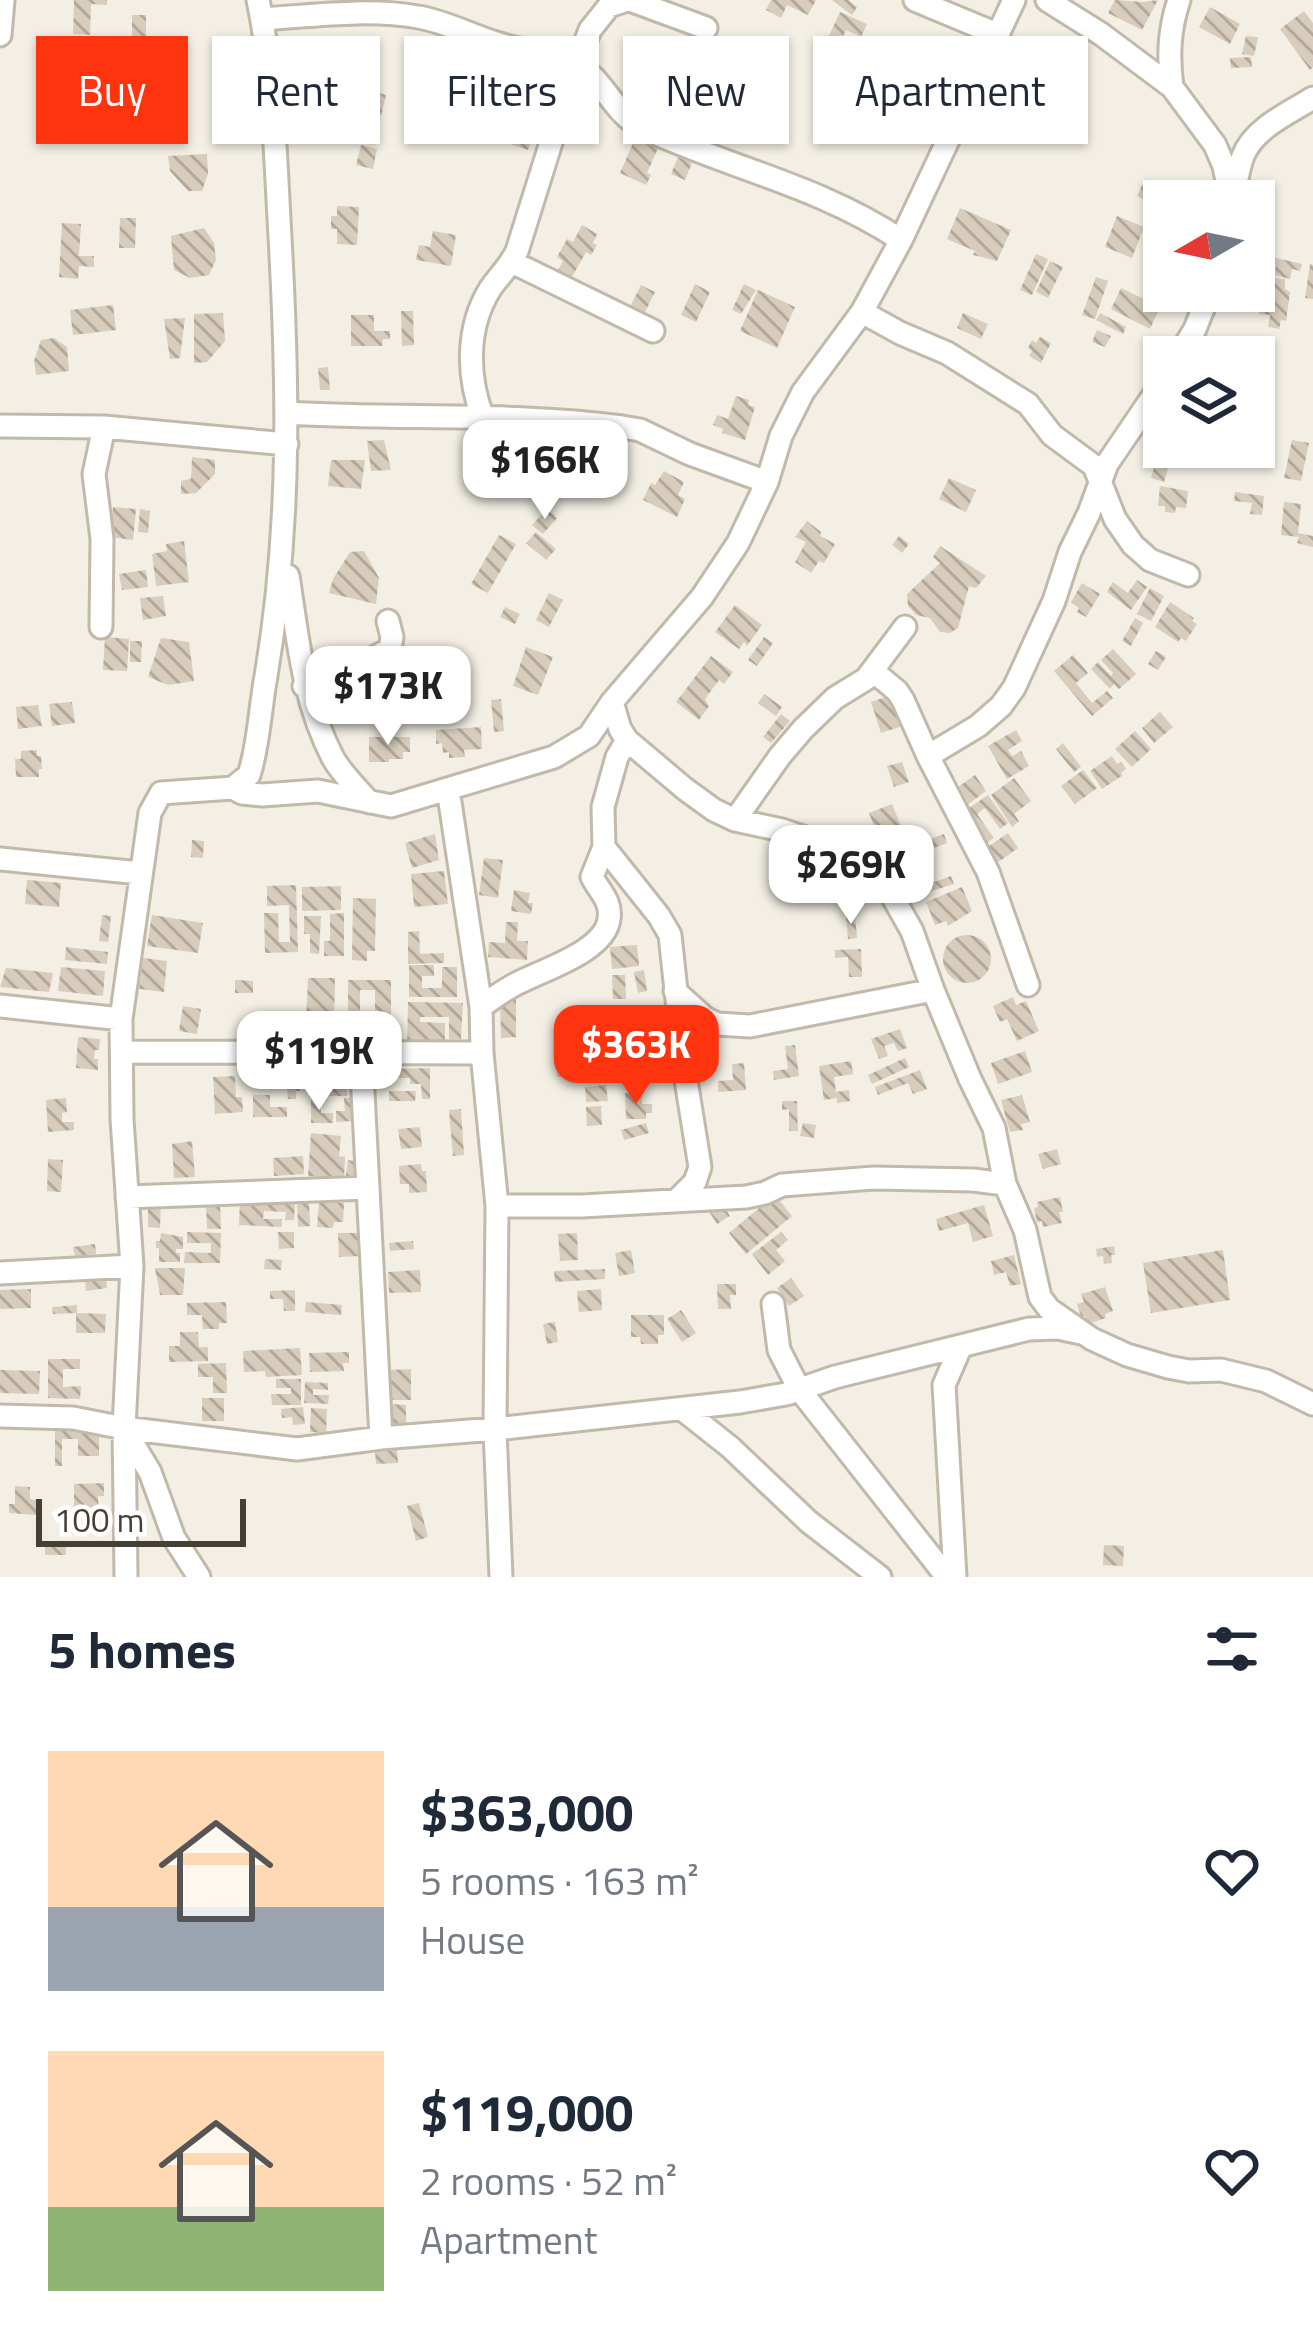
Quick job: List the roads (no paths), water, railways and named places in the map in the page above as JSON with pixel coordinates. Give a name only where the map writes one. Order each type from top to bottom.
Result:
[{"type":"street","points":[[0,35],[3,0]]},
{"type":"street","points":[[588,36],[597,0]]},
{"type":"street","points":[[590,30],[619,0],[706,28]]},
{"type":"street","points":[[916,0],[999,35]]},
{"type":"street","points":[[126,1577],[124,1428],[132,1266],[121,1019],[150,813],[161,793],[233,788],[262,795],[318,791],[391,806],[554,757],[590,736],[702,597],[738,543],[803,392],[862,312],[901,240],[1014,0]]},
{"type":"street","points":[[1047,0],[1172,88],[1215,145],[1227,180]]},
{"type":"street","points":[[1172,88],[1168,59],[1179,0]]},
{"type":"street","points":[[233,788],[249,775],[253,763],[283,546],[287,444],[274,138],[260,10],[335,15],[420,8],[479,36]]},
{"type":"street","points":[[599,86],[640,126],[704,154],[810,190],[901,240]]},
{"type":"street","points":[[1237,180],[1252,141],[1313,98]]},
{"type":"street","points":[[483,418],[471,378],[475,328],[492,286],[512,262],[550,144]]},
{"type":"street","points":[[512,262],[653,331]]},
{"type":"street","points":[[862,312],[947,353],[1017,395],[1052,435],[1086,458],[1133,545],[1150,560],[1188,575]]},
{"type":"street","points":[[928,756],[977,726],[1001,706],[1013,688],[1054,601],[1107,464],[1143,411]]},
{"type":"street","points":[[288,413],[600,424],[640,430],[767,482]]},
{"type":"street","points":[[0,426],[104,427],[287,444]]},
{"type":"street","points":[[101,627],[102,539],[94,474],[104,427]]},
{"type":"street","points":[[283,546],[304,686],[335,762],[369,802]]},
{"type":"street","points":[[304,686],[355,668],[390,649],[388,621]]},
{"type":"street","points":[[735,820],[780,756],[836,698],[866,679],[905,627]]},
{"type":"street","points":[[873,670],[898,691],[988,872],[1028,985]]},
{"type":"street","points":[[613,702],[627,740],[714,810],[835,847],[871,865],[912,931],[994,1128],[1005,1184],[1025,1230],[1040,1297],[1049,1309],[1113,1349],[1168,1367],[1222,1370],[1267,1381],[1313,1404]]},
{"type":"street","points":[[481,1007],[502,991],[589,948],[610,921],[609,906],[592,878],[604,847],[602,807],[627,740]]},
{"type":"street","points":[[448,789],[481,1007],[497,1206],[495,1430],[501,1577]]},
{"type":"street","points":[[604,847],[667,928],[671,946],[700,1168],[695,1182],[677,1200]]},
{"type":"street","points":[[0,859],[140,873]]},
{"type":"street","points":[[675,991],[717,1024],[750,1026],[933,990]]},
{"type":"street","points":[[0,1006],[121,1019]]},
{"type":"street","points":[[123,1052],[482,1053]]},
{"type":"street","points":[[361,1054],[381,1438]]},
{"type":"street","points":[[497,1206],[746,1197],[782,1185],[874,1178],[1005,1184]]},
{"type":"street","points":[[127,1197],[368,1188]]},
{"type":"street","points":[[0,1273],[132,1266]]},
{"type":"street","points":[[773,1304],[779,1350],[800,1389],[951,1577]]},
{"type":"street","points":[[0,1416],[73,1418],[283,1449],[740,1402],[1029,1328],[1081,1333]]},
{"type":"street","points":[[951,1577],[944,1384],[961,1346]]},
{"type":"street","points":[[682,1409],[809,1522],[880,1577]]},
{"type":"street","points":[[124,1428],[150,1472],[174,1538]]},
{"type":"street","points":[[125,1483],[174,1538],[199,1577]]}]
